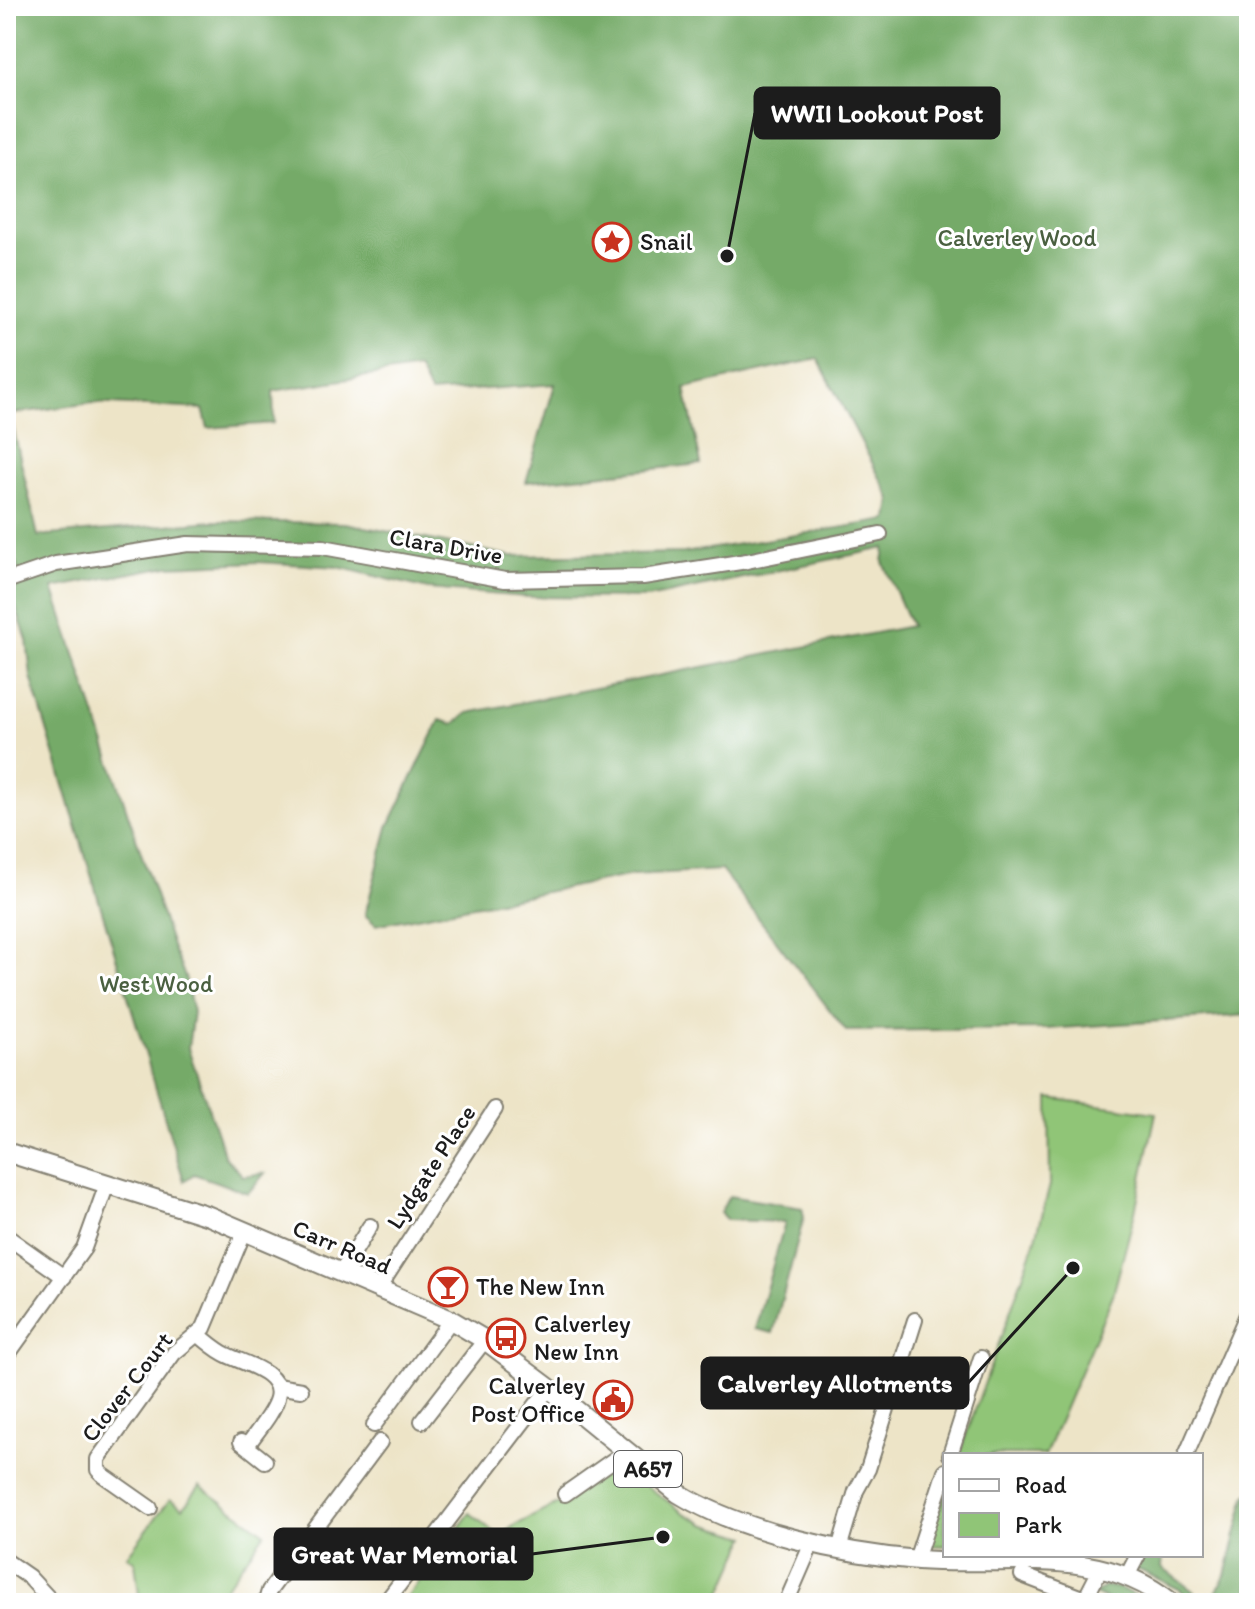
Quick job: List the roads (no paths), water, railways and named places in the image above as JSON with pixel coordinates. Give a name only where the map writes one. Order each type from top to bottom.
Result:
[{"type":"main road","name":"Carr Road","points":[[6,1152],[209,1216],[451,1320],[485,1340],[678,1493],[707,1511],[812,1543],[916,1560],[1065,1561],[1127,1576],[1169,1600]]},
{"type":"street","name":"Clara Drive","points":[[6,581],[56,564],[188,544],[323,547],[505,580],[643,577],[747,561],[880,534]]},
{"type":"street","name":"Lydgate Place","points":[[378,1289],[495,1109]]},
{"type":"street","points":[[6,1357],[84,1248],[107,1184]]},
{"type":"street","points":[[341,1273],[370,1226]]},
{"type":"street","name":"Clover Court","points":[[150,1508],[98,1470],[98,1459],[174,1353],[209,1321],[244,1232]]},
{"type":"street","points":[[6,1236],[64,1277]]},
{"type":"street","points":[[1187,1453],[1249,1310]]},
{"type":"street","points":[[374,1425],[451,1320]]},
{"type":"street","points":[[839,1549],[915,1320]]},
{"type":"street","points":[[198,1334],[226,1355],[262,1371],[277,1386],[275,1404],[244,1444],[265,1461]]},
{"type":"street","points":[[422,1421],[485,1340]]},
{"type":"street","points":[[951,1453],[981,1358]]},
{"type":"street","points":[[277,1386],[301,1390]]},
{"type":"street","points":[[385,1603],[549,1388]]},
{"type":"street","points":[[269,1603],[266,1601],[269,1591],[380,1442]]},
{"type":"street","points":[[565,1494],[626,1451]]},
{"type":"street","points":[[916,1560],[943,1477]]},
{"type":"street","points":[[786,1603],[812,1543]]},
{"type":"street","points":[[1127,1576],[1137,1557]]},
{"type":"street","points":[[6,1561],[29,1577],[53,1603]]},
{"type":"street","points":[[1022,1575],[1088,1602],[1101,1568]]},
{"type":"place","name":"Snail","points":[[612,242]]},
{"type":"place","name":"WWII Lookout Post","points":[[727,256]]},
{"type":"place","name":"Calverley Allotments","points":[[1073,1268]]},
{"type":"place","name":"The New Inn","points":[[448,1287]]},
{"type":"place","name":"Calverley New Inn","points":[[506,1338]]},
{"type":"place","name":"Calverley Post Office","points":[[613,1400]]},
{"type":"place","name":"Great War Memorial","points":[[663,1537]]},
{"type":"park label","name":"Calverley Wood","points":[[1017,238]]},
{"type":"park label","name":"West Wood","points":[[156,984]]}]
